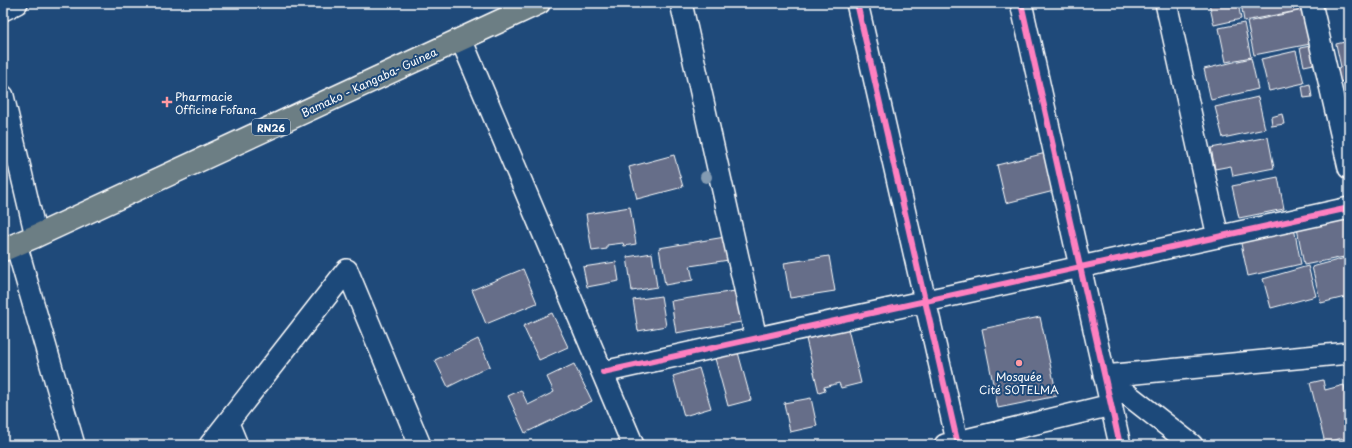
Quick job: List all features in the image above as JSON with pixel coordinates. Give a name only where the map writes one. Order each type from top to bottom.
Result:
[{"type":"main road","name":"Bamako - Kangaba- Guinea","points":[[10,247],[461,39],[529,6]]},
{"type":"street","points":[[3,10],[17,3]]},
{"type":"street","points":[[680,3],[756,338]]},
{"type":"street","points":[[857,3],[925,301],[954,444],[1111,405]]},
{"type":"street","points":[[1021,3],[1120,445]]},
{"type":"street","points":[[1166,3],[1218,237]]},
{"type":"street","points":[[1311,3],[1349,168]]},
{"type":"street","points":[[461,39],[634,445]]},
{"type":"street","points":[[3,96],[36,236]]},
{"type":"street","points":[[602,372],[1349,208]]},
{"type":"street","points":[[10,247],[74,445]]},
{"type":"street","points":[[210,445],[347,270],[420,445]]},
{"type":"street","points":[[1104,376],[1349,353]]},
{"type":"street","points":[[1104,376],[1192,445]]},
{"type":"street","points":[[228,423],[237,445]]},
{"type":"building","points":[[1209,3],[1238,3],[1241,19],[1214,25]]},
{"type":"building","points":[[1241,3],[1300,3],[1302,10],[1244,21]]},
{"type":"building","points":[[1303,10],[1310,44],[1254,55],[1247,22]]},
{"type":"building","points":[[1244,23],[1251,57],[1226,62],[1219,28]]},
{"type":"building","points":[[1349,41],[1349,80],[1339,82],[1336,69],[1341,67],[1336,44]]},
{"type":"building","points":[[1310,46],[1314,64],[1304,66],[1300,48]]},
{"type":"building","points":[[1296,51],[1304,83],[1269,91],[1261,59]]},
{"type":"building","points":[[1251,58],[1258,89],[1211,100],[1204,69]]},
{"type":"building","points":[[1310,84],[1312,97],[1304,98],[1302,86]]},
{"type":"building","points":[[1258,97],[1265,129],[1223,138],[1215,107]]},
{"type":"building","points":[[1282,114],[1284,124],[1272,126],[1271,117]]},
{"type":"building","points":[[1268,137],[1274,168],[1233,176],[1231,166],[1215,169],[1211,148]]},
{"type":"building","points":[[1046,153],[1054,191],[1006,203],[997,165]]},
{"type":"building","points":[[674,155],[683,187],[637,199],[629,167]]},
{"type":"building","points":[[1278,177],[1284,209],[1239,218],[1232,186]]},
{"type":"building","points":[[630,207],[636,244],[624,246],[623,243],[607,245],[607,249],[592,251],[586,214]]},
{"type":"building","points":[[1349,217],[1349,256],[1304,265],[1297,228]]},
{"type":"building","points":[[1294,228],[1301,264],[1248,276],[1240,239]]},
{"type":"building","points":[[731,236],[735,259],[690,266],[693,280],[665,285],[659,248]]},
{"type":"building","points":[[652,253],[657,287],[632,291],[627,257]]},
{"type":"building","points":[[829,256],[835,291],[790,298],[784,263]]},
{"type":"building","points":[[1349,257],[1349,296],[1321,303],[1312,267]]},
{"type":"building","points":[[616,262],[619,281],[587,287],[583,267]]},
{"type":"building","points":[[1308,266],[1316,296],[1271,308],[1263,279]]},
{"type":"building","points":[[523,269],[537,303],[486,324],[472,290]]},
{"type":"building","points":[[735,291],[741,322],[676,333],[671,301]]},
{"type":"building","points":[[661,296],[666,326],[638,331],[633,300]]},
{"type":"building","points":[[552,313],[568,347],[539,360],[523,326]]},
{"type":"building","name":"Mosquée Cité SOTELMA","points":[[1040,317],[1057,396],[998,408],[982,329]]},
{"type":"building","points":[[848,329],[861,383],[841,388],[839,383],[824,387],[825,391],[819,393],[806,339]]},
{"type":"building","points":[[478,339],[490,366],[448,387],[435,360]]},
{"type":"building","points":[[736,345],[751,400],[728,406],[713,351]]},
{"type":"building","points":[[574,364],[592,401],[525,433],[508,396],[521,390],[528,405],[554,392],[547,377]]},
{"type":"building","points":[[699,368],[711,408],[684,416],[673,376]]},
{"type":"building","points":[[1323,380],[1325,390],[1344,385],[1349,407],[1349,440],[1343,442],[1342,438],[1325,443],[1310,383]]},
{"type":"building","points":[[811,398],[817,426],[790,432],[784,403]]},
{"type":"cycle path","points":[[857,3],[958,445]]},
{"type":"cycle path","points":[[1021,3],[1120,445]]},
{"type":"cycle path","points":[[603,372],[1349,208]]},
{"type":"place","name":"Pharmacie Officine Fofana","points":[[167,102]]},
{"type":"place","name":"Mosquée Cité SOTELMA","points":[[1019,363]]}]
